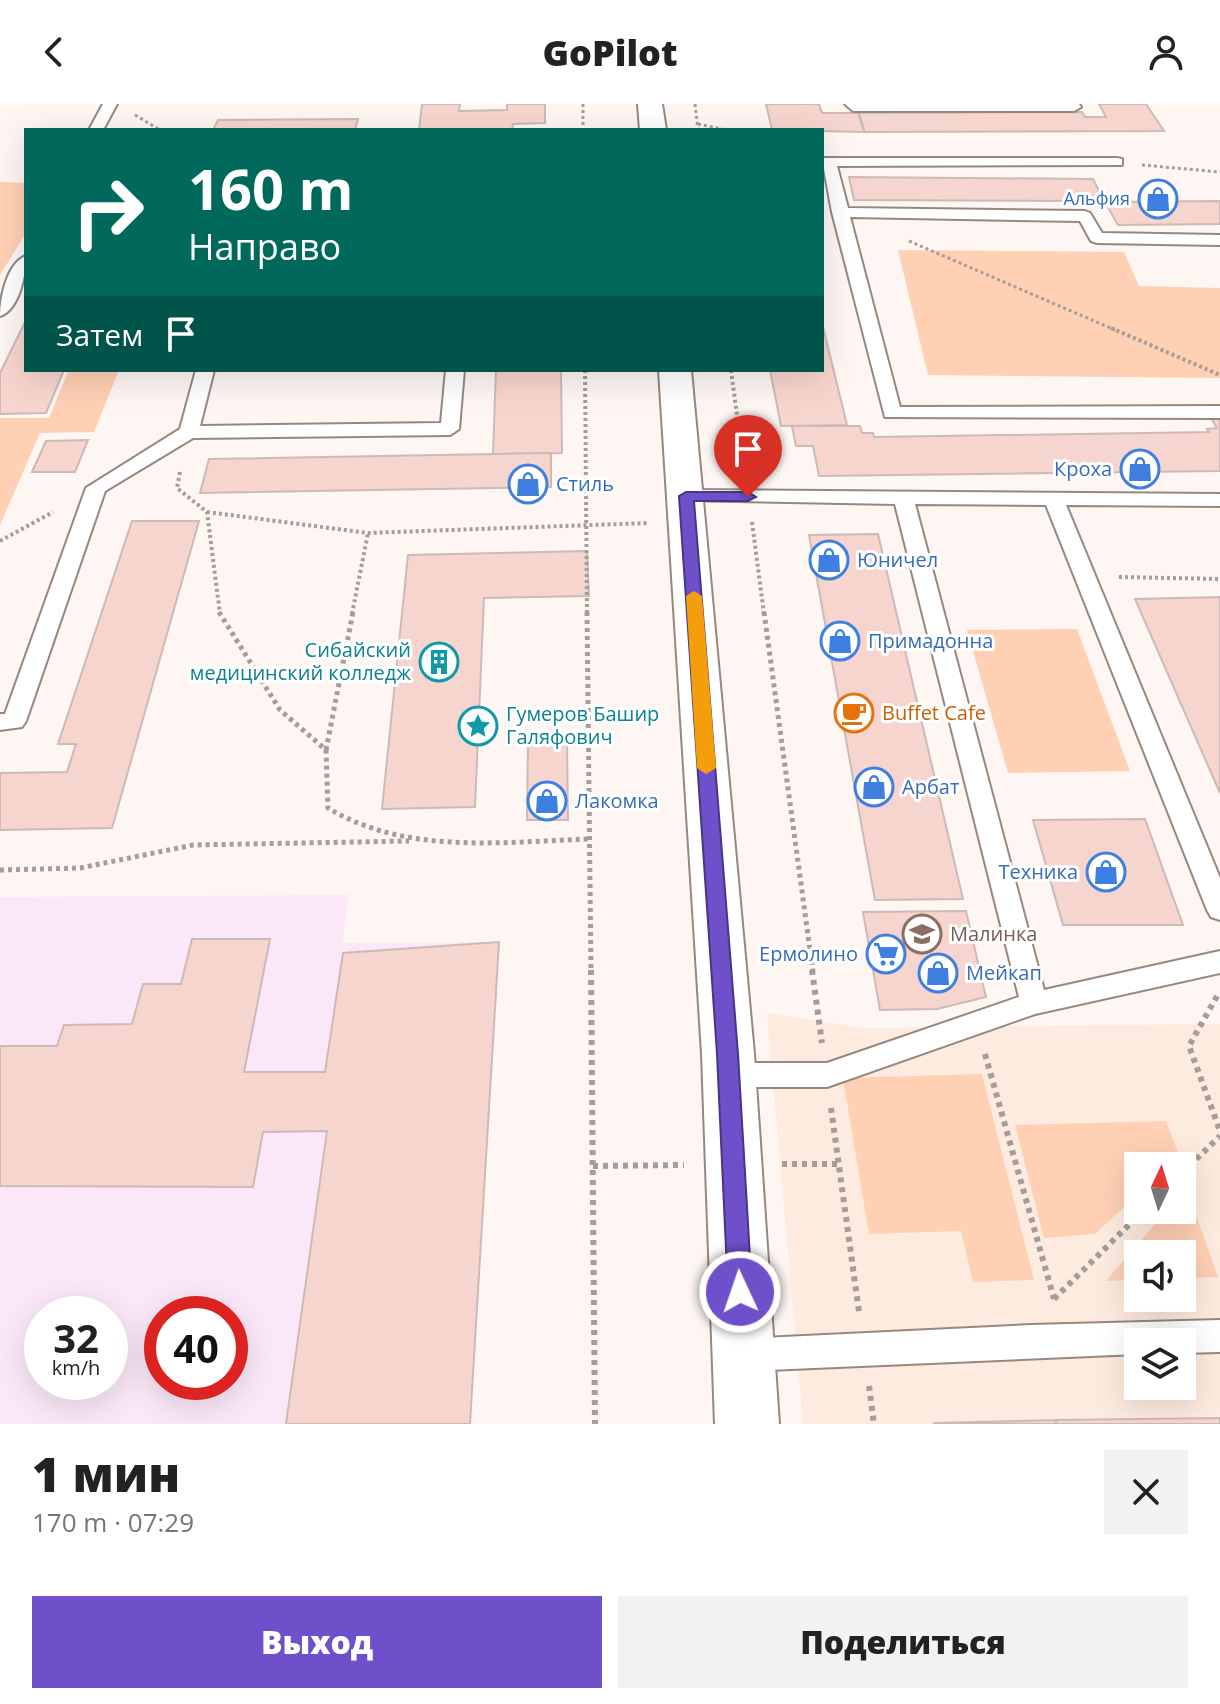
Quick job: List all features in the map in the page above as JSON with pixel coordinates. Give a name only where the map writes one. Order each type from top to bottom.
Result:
[{"type":"street","points":[[650,104],[653,128]]},
{"type":"street","points":[[675,372],[728,1075],[747,1424]]},
{"type":"lane","points":[[97,128],[110,104]]},
{"type":"lane","points":[[852,104],[853,107],[1074,107],[1072,104]]},
{"type":"lane","points":[[1117,162],[826,162],[892,413],[1220,412]]},
{"type":"lane","points":[[840,212],[1085,216],[1097,238],[1220,240]]},
{"type":"lane","points":[[0,311],[24,265]]},
{"type":"lane","points":[[189,432],[204,372]]},
{"type":"lane","points":[[0,722],[14,721],[96,488],[189,432],[450,429],[455,372]]},
{"type":"lane","points":[[687,509],[748,497],[1220,500]]},
{"type":"lane","points":[[904,498],[1034,1003]]},
{"type":"lane","points":[[1054,499],[1220,910]]},
{"type":"lane","points":[[728,1075],[827,1075],[1034,1003],[1220,962]]},
{"type":"lane","points":[[744,1355],[1031,1341],[1220,1336]]},
{"type":"path","points":[[583,104],[583,128]]},
{"type":"path","points":[[695,104],[698,128]]},
{"type":"path","points":[[698,124],[717,128]]},
{"type":"path","points":[[1117,162],[1220,172]]},
{"type":"path","points":[[840,212],[1220,375]]},
{"type":"path","points":[[585,372],[595,1424]]},
{"type":"path","points":[[731,372],[874,1424]]},
{"type":"path","points":[[189,432],[177,488],[207,512],[368,533],[587,524],[687,509]]},
{"type":"path","points":[[0,541],[96,488]]},
{"type":"path","points":[[207,512],[219,612],[280,710],[326,750]]},
{"type":"path","points":[[752,520],[761,520]]},
{"type":"path","points":[[368,533],[326,750],[328,808],[344,821],[418,841]]},
{"type":"path","points":[[1086,577],[1220,579]]},
{"type":"path","points":[[0,870],[80,868],[193,845],[589,839]]},
{"type":"path","points":[[1196,1159],[1220,1134],[1189,1046],[1220,992]]},
{"type":"path","points":[[976,1023],[1054,1299]]},
{"type":"path","points":[[1031,1341],[1054,1299],[1130,1224]]},
{"type":"shaded area","points":[[0,182],[24,183],[24,236],[0,275]]},
{"type":"shaded area","points":[[898,250],[1124,252],[1139,286],[1220,288],[1220,378],[928,375]]},
{"type":"shaded area","points":[[68,372],[118,372],[94,432],[40,433],[0,525],[0,418],[49,418]]},
{"type":"shaded area","points":[[1077,629],[1130,771],[1008,773],[967,630]]},
{"type":"shaded area","points":[[349,895],[342,943],[499,942],[470,1424],[0,1424],[0,897]]},
{"type":"shaded area","points":[[767,1013],[864,1028],[1220,1024],[1220,1424],[803,1424]]},
{"type":"shaded area","points":[[982,1074],[1034,1280],[973,1282],[961,1231],[869,1234],[843,1078]]},
{"type":"shaded area","points":[[1166,1121],[1178,1152],[1124,1152],[1124,1207],[1095,1234],[1044,1238],[1015,1125]]},
{"type":"shaded area","points":[[1196,1215],[1218,1277],[1196,1278],[1196,1240],[1141,1240],[1155,1224],[1196,1224]]},
{"type":"shaded area","points":[[1124,1260],[1124,1280],[1106,1281]]},
{"type":"building","points":[[422,104],[460,104],[459,111],[507,110],[507,104],[545,104],[545,123],[513,124],[512,128],[419,128]]},
{"type":"building","points":[[766,104],[819,104],[822,113],[858,113],[864,132],[824,131],[824,128],[772,128]]},
{"type":"building","points":[[1099,104],[1146,104],[1164,131],[865,132],[859,113],[1082,112],[1085,117],[1106,117]]},
{"type":"building","points":[[358,119],[356,128],[214,128],[218,120]]},
{"type":"building","points":[[849,177],[1093,179],[1104,201],[854,200]]},
{"type":"building","points":[[1220,201],[1220,224],[1118,225],[1105,202]]},
{"type":"building","points":[[24,324],[24,372],[63,372],[46,413],[0,414],[0,373]]},
{"type":"building","points":[[824,331],[847,425],[781,426],[770,372],[824,372]]},
{"type":"building","points":[[496,372],[561,372],[562,453],[493,454]]},
{"type":"building","points":[[1211,418],[1220,418],[1220,471],[819,476],[813,446],[796,446],[792,426],[860,426],[862,433],[873,433],[874,437],[1209,432],[1207,429],[1217,428]]},
{"type":"building","points":[[88,440],[75,472],[32,472],[46,441]]},
{"type":"building","points":[[551,453],[551,487],[200,493],[209,459]]},
{"type":"building","points":[[132,521],[199,521],[112,828],[0,830],[0,773],[67,772],[76,744],[58,744]]},
{"type":"building","points":[[878,534],[963,899],[875,900],[809,535]]},
{"type":"building","name":"Сибайский медицинский колледж","points":[[587,551],[589,596],[484,598],[475,807],[382,809],[408,555]]},
{"type":"building","points":[[1220,597],[1220,793],[1135,599]]},
{"type":"building","points":[[567,739],[568,820],[527,820],[528,740]]},
{"type":"building","name":"Техника","points":[[1145,819],[1183,925],[1063,925],[1033,820]]},
{"type":"building","points":[[966,911],[986,997],[937,1009],[880,1010],[863,912]]},
{"type":"building","points":[[192,939],[270,939],[244,1072],[325,1072],[343,953],[499,942],[470,1424],[286,1424],[327,1131],[263,1132],[253,1187],[0,1186],[0,1046],[57,1046],[64,1025],[132,1024],[143,984],[181,984]]},
{"type":"building","points":[[1220,1418],[1220,1424],[1056,1424],[1056,1420]]},
{"type":"building","points":[[1056,1420],[1056,1424],[933,1423]]},
{"type":"slow traffic","points":[[694,596],[706,768]]},
{"type":"place","name":"Альфия","points":[[1158,199]]},
{"type":"place","name":"Кроха","points":[[1140,469]]},
{"type":"place","name":"Стиль","points":[[528,484]]},
{"type":"place","name":"Юничел","points":[[829,560]]},
{"type":"place","name":"Примадонна","points":[[840,641]]},
{"type":"place","name":"Сибайский медицинский колледж","points":[[439,662]]},
{"type":"place","name":"Buffet Cafe","points":[[854,713]]},
{"type":"place","name":"Гумеров Башир Галяфович","points":[[478,726]]},
{"type":"place","name":"Арбат","points":[[874,787]]},
{"type":"place","name":"Лакомка","points":[[547,801]]},
{"type":"place","name":"Техника","points":[[1106,872]]},
{"type":"place","name":"Малинка","points":[[922,934]]},
{"type":"place","name":"Ермолино","points":[[886,954]]},
{"type":"place","name":"Мейкап","points":[[938,973]]},
{"type":"route","points":[[740,1292],[728,1054],[686,496],[748,497]]}]
